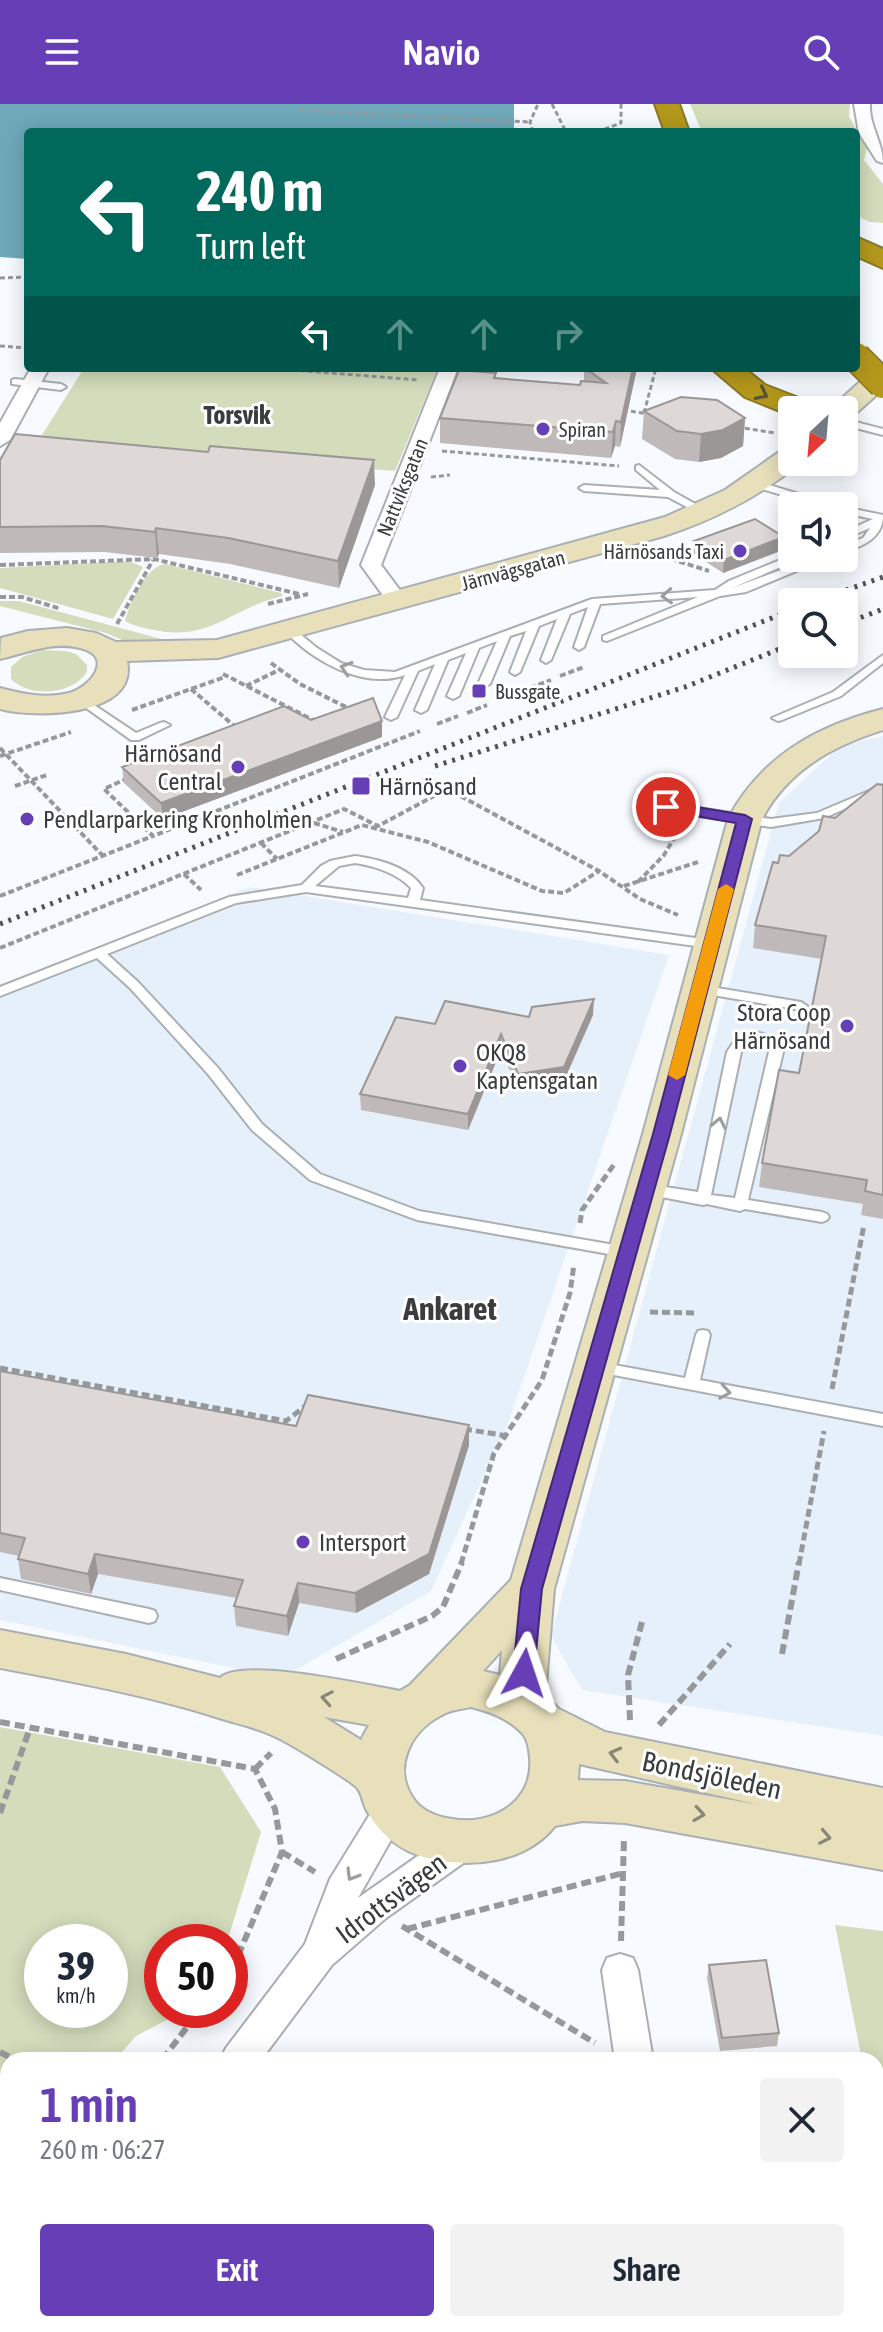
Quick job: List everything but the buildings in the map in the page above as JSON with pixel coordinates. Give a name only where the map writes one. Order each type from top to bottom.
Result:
[{"type":"highway","points":[[646,104],[655,128]]},
{"type":"highway","points":[[667,104],[676,128]]},
{"type":"highway","points":[[860,247],[883,260]]},
{"type":"highway","points":[[860,361],[883,384]]},
{"type":"highway","points":[[731,372],[755,391],[778,400]]},
{"type":"main road","points":[[858,397],[883,375]]},
{"type":"main road","name":"Järnvägsgatan","points":[[111,653],[199,659],[218,649],[631,537],[706,513],[756,484],[778,453]]},
{"type":"main road","points":[[0,616],[96,644],[111,653],[98,691],[80,714],[21,705],[0,698]]},
{"type":"main road","points":[[0,650],[24,639],[64,636]]},
{"type":"main road","points":[[0,719],[40,707]]},
{"type":"main road","points":[[0,1649],[190,1689],[294,1723],[385,1792],[401,1819],[426,1835],[464,1843],[480,1842],[510,1832],[540,1809],[553,1784],[557,1764],[556,1750],[534,1713],[531,1589],[645,1189],[698,989],[695,942],[760,790],[794,760],[833,735],[883,719]]},
{"type":"main road","points":[[385,1792],[380,1756],[386,1737],[531,1589]]},
{"type":"main road","points":[[190,1689],[236,1688],[416,1704],[471,1687],[494,1690],[534,1713]]},
{"type":"main road","name":"Bondsjöleden","points":[[534,1713],[579,1744],[605,1752],[883,1809]]},
{"type":"main road","name":"Bondsjöleden","points":[[540,1809],[560,1801],[625,1802],[883,1848]]},
{"type":"street","points":[[862,104],[861,116],[869,138],[883,158]]},
{"type":"street","name":"Nattviksgatan","points":[[397,601],[371,565],[446,375]]},
{"type":"street","points":[[0,440],[7,417],[29,378]]},
{"type":"street","name":"Idrottsvägen","points":[[319,1954],[385,1792]]},
{"type":"street","name":"Idrottsvägen","points":[[245,2052],[319,1954],[373,1907],[464,1843]]},
{"type":"street","points":[[620,1970],[621,2052]]},
{"type":"lane","points":[[29,378],[61,387]]},
{"type":"lane","points":[[858,426],[883,432]]},
{"type":"lane","points":[[639,468],[670,494],[706,513]]},
{"type":"lane","points":[[756,484],[782,492]]},
{"type":"lane","points":[[584,488],[670,494]]},
{"type":"lane","points":[[858,513],[883,518]]},
{"type":"lane","points":[[858,530],[883,518]]},
{"type":"lane","points":[[858,544],[867,540],[883,518]]},
{"type":"lane","points":[[607,638],[778,565]]},
{"type":"lane","points":[[289,630],[320,657],[349,670],[383,675],[413,670],[596,601],[742,590],[788,572]]},
{"type":"lane","points":[[579,647],[596,601]]},
{"type":"lane","points":[[546,660],[565,613]]},
{"type":"lane","points":[[515,672],[534,624]]},
{"type":"lane","points":[[484,684],[505,636]]},
{"type":"lane","points":[[453,696],[474,647]]},
{"type":"lane","points":[[421,710],[443,658]]},
{"type":"lane","points":[[778,718],[837,694],[883,658]]},
{"type":"lane","points":[[391,717],[413,670]]},
{"type":"lane","points":[[80,714],[135,738],[164,725]]},
{"type":"lane","points":[[666,807],[771,823],[820,816],[883,788]]},
{"type":"lane","points":[[306,888],[317,875],[353,857],[369,860],[412,880],[417,888],[413,904]]},
{"type":"lane","points":[[0,992],[233,900],[306,888],[695,942]]},
{"type":"lane","points":[[97,952],[134,985],[213,1071],[257,1127],[315,1177],[417,1215],[627,1252]]},
{"type":"lane","points":[[698,989],[801,1006]]},
{"type":"lane","points":[[703,1200],[734,1052],[744,1037],[763,1037],[771,1041],[776,1052],[740,1206]]},
{"type":"lane","points":[[645,1189],[822,1217]]},
{"type":"lane","points":[[691,1386],[703,1335]]},
{"type":"lane","points":[[594,1366],[883,1420]]},
{"type":"lane","points":[[0,1584],[149,1616]]},
{"type":"path","points":[[532,128],[530,122],[538,104]]},
{"type":"path","points":[[552,104],[564,128]]},
{"type":"path","points":[[608,128],[621,123],[621,104]]},
{"type":"path","points":[[299,110],[530,122]]},
{"type":"path","points":[[0,278],[24,277]]},
{"type":"path","points":[[0,346],[24,348]]},
{"type":"path","points":[[370,372],[446,375]]},
{"type":"path","points":[[644,413],[655,372]]},
{"type":"path","points":[[613,408],[658,415]]},
{"type":"path","points":[[730,426],[778,443]]},
{"type":"path","points":[[417,449],[639,468]]},
{"type":"path","points":[[405,479],[450,475]]},
{"type":"path","points":[[164,561],[169,549]]},
{"type":"path","points":[[652,551],[718,574]]},
{"type":"path","points":[[111,653],[154,559]]},
{"type":"path","points":[[0,565],[154,559],[299,595]]},
{"type":"path","points":[[267,660],[300,684],[365,716]]},
{"type":"path","points":[[435,725],[590,664]]},
{"type":"path","points":[[245,686],[279,670]]},
{"type":"path","points":[[124,713],[226,677],[325,726]]},
{"type":"path","points":[[191,689],[247,735]]},
{"type":"path","points":[[280,711],[287,707]]},
{"type":"path","points":[[0,756],[80,714]]},
{"type":"path","points":[[232,733],[250,726]]},
{"type":"path","points":[[0,896],[421,731]]},
{"type":"path","points":[[397,732],[406,736]]},
{"type":"path","points":[[0,748],[103,856]]},
{"type":"path","points":[[15,786],[47,775]]},
{"type":"path","points":[[131,777],[104,789],[153,836]]},
{"type":"path","points":[[429,779],[640,899],[687,917],[695,942]]},
{"type":"path","points":[[0,948],[344,809],[378,826],[447,789]]},
{"type":"path","points":[[638,882],[664,855],[676,832],[687,824],[695,812]]},
{"type":"path","points":[[312,822],[343,832]]},
{"type":"path","points":[[261,843],[277,859]]},
{"type":"path","points":[[623,887],[709,859]]},
{"type":"path","points":[[2,887],[8,892]]},
{"type":"path","points":[[333,1661],[432,1616],[443,1607],[456,1582],[494,1453],[542,1380],[570,1293],[582,1210],[612,1164],[620,1160]]},
{"type":"path","points":[[831,1394],[864,1225]]},
{"type":"path","points":[[648,1312],[699,1313]]},
{"type":"path","points":[[0,1368],[286,1421],[309,1403]]},
{"type":"path","points":[[782,1654],[826,1423]]},
{"type":"path","points":[[462,1428],[508,1436]]},
{"type":"path","points":[[631,1733],[628,1675],[642,1622]]},
{"type":"path","points":[[0,1722],[255,1769],[275,1809],[283,1836],[282,1852],[248,1932]]},
{"type":"path","points":[[0,1813],[30,1728]]},
{"type":"path","points":[[282,1852],[313,1871]]},
{"type":"path","points":[[407,1929],[623,1873]]},
{"type":"path","points":[[390,1918],[614,2052]]},
{"type":"path","points":[[168,2052],[186,2028]]},
{"type":"shaded area","points":[[883,736],[883,1736],[582,1690],[551,1636],[779,803],[841,745]]},
{"type":"shaded area","points":[[250,887],[669,955],[509,1421],[431,1591],[282,1678],[0,1620],[0,985]]},
{"type":"green space","points":[[690,104],[850,104],[849,117],[855,128],[700,128]]},
{"type":"green space","points":[[860,136],[867,148],[864,160],[883,184],[883,223],[860,218]]},
{"type":"green space","points":[[81,372],[436,372],[395,471],[37,443]]},
{"type":"green space","points":[[129,561],[143,567],[113,619],[0,588],[0,568]]},
{"type":"green space","points":[[165,564],[283,596],[191,631],[154,630],[125,621],[145,579]]},
{"type":"green space","points":[[0,601],[19,601],[173,642],[127,642],[106,633],[0,606]]},
{"type":"green space","points":[[42,650],[76,654],[87,665],[87,672],[71,685],[50,691],[29,689],[11,679],[11,667],[22,657]]},
{"type":"green space","points":[[0,1727],[220,1767],[261,1832],[233,1924],[144,1924],[144,2028],[151,2028],[136,2036],[122,2052],[0,2052]]},
{"type":"green space","points":[[835,1925],[883,1931],[883,2052],[860,2052]]},
{"type":"water","points":[[0,104],[514,104],[514,128],[24,128],[24,259],[0,257]]},
{"type":"railway","points":[[852,588],[883,577]]},
{"type":"railway","points":[[858,619],[883,609]]},
{"type":"railway","points":[[0,924],[778,616]]},
{"type":"railway","points":[[435,766],[685,687],[778,650]]},
{"type":"slow traffic","points":[[677,1075],[726,889]]},
{"type":"place","name":"Spiran","points":[[543,429]]},
{"type":"place","name":"Härnösands Taxi","points":[[740,551]]},
{"type":"place","name":"Bussgate","points":[[479,691]]},
{"type":"place","name":"Härnösand Central","points":[[238,767]]},
{"type":"place","name":"Härnösand","points":[[361,786]]},
{"type":"place","name":"Pendlarparkering Kronholmen","points":[[27,819]]},
{"type":"place","name":"Stora Coop Härnösand","points":[[847,1026]]},
{"type":"place","name":"OKQ8 Kaptensgatan","points":[[460,1066]]},
{"type":"place","name":"Intersport","points":[[303,1542]]},
{"type":"district","name":"Torsvik","points":[[237,415]]},
{"type":"district","name":"Ankaret","points":[[450,1308]]},
{"type":"route","points":[[524,1673],[531,1589],[662,1134],[745,819],[666,807]]}]
